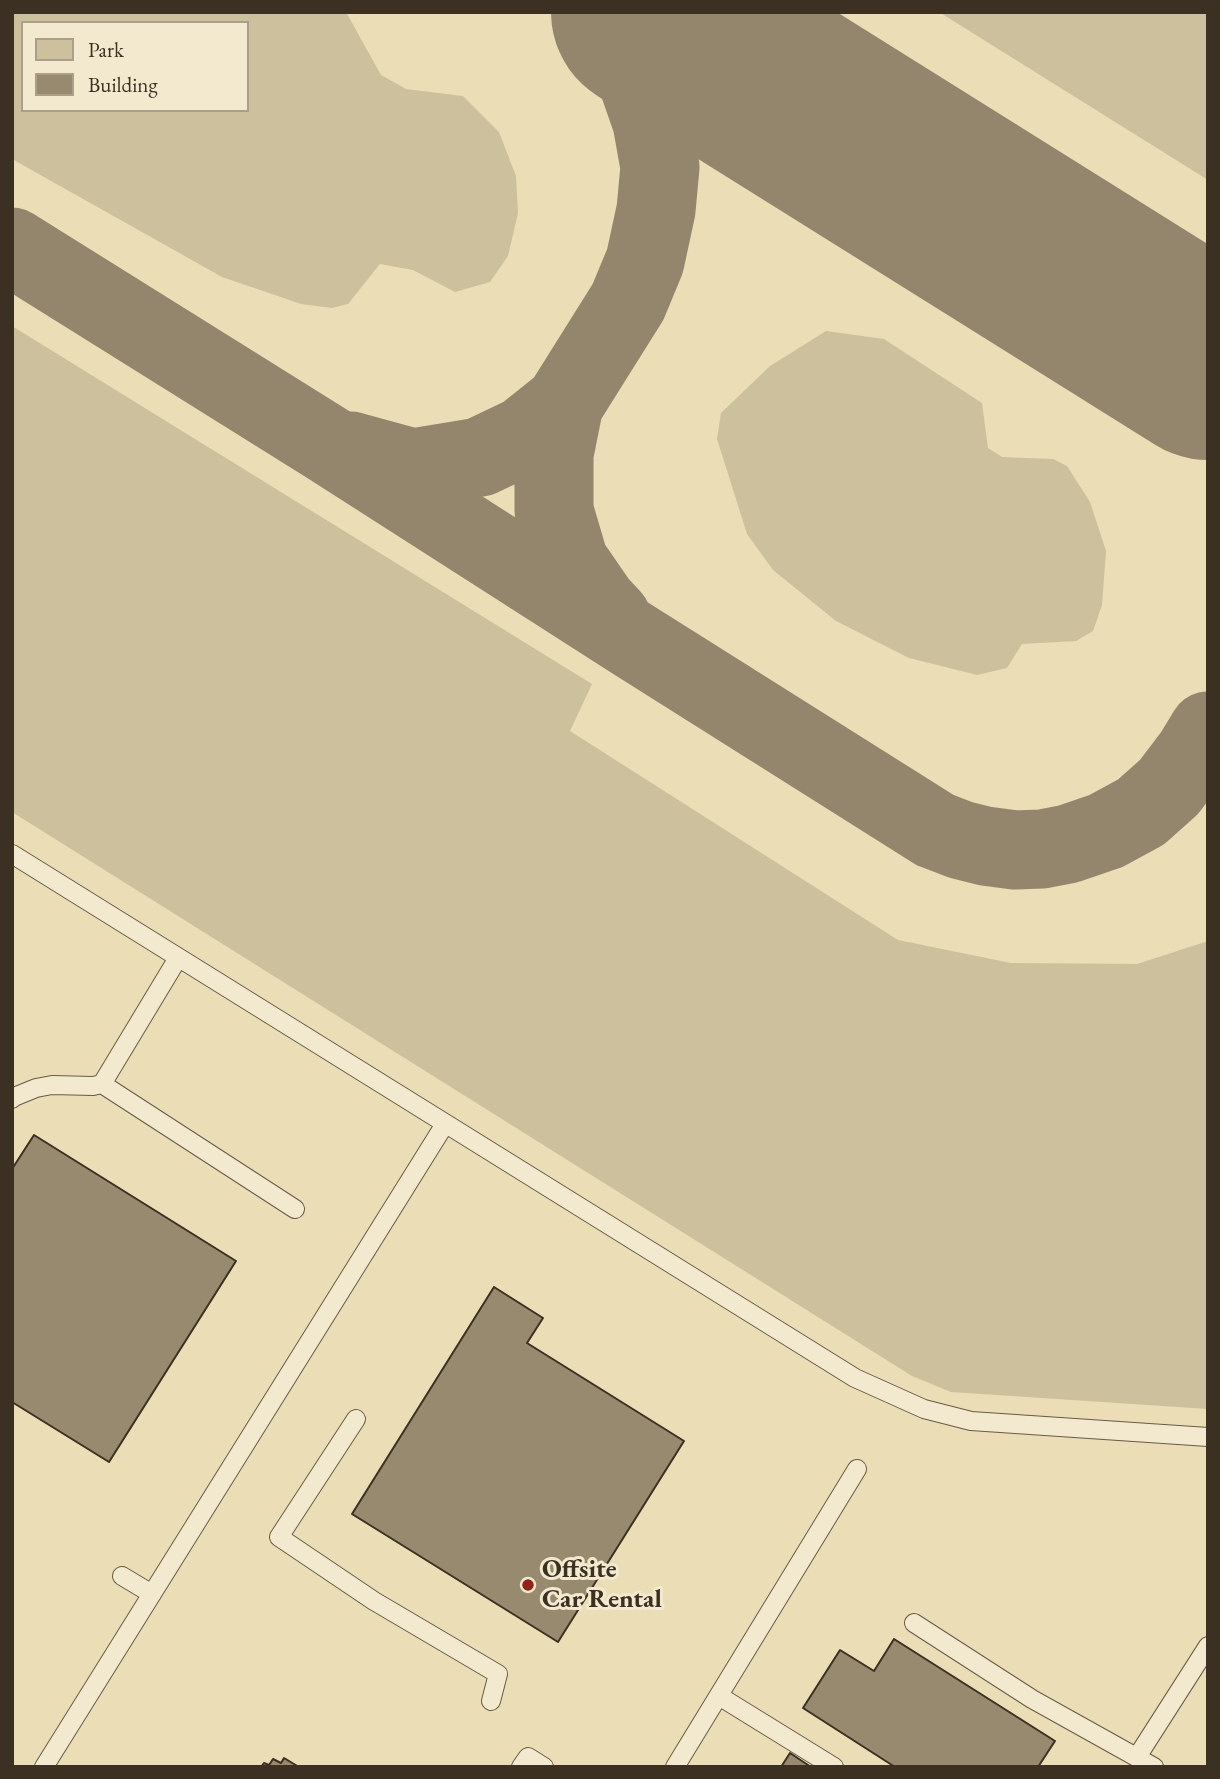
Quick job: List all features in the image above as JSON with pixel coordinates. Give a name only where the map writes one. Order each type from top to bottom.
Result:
[{"type":"lane","points":[[12,854],[855,1378],[924,1409],[971,1421],[1208,1437]]},
{"type":"lane","points":[[102,1084],[178,958]]},
{"type":"lane","points":[[12,1099],[36,1088],[52,1085],[102,1084],[295,1209]]},
{"type":"lane","points":[[44,1767],[446,1124]]},
{"type":"lane","points":[[356,1419],[279,1537],[374,1601],[498,1674],[491,1701]]},
{"type":"lane","points":[[675,1767],[857,1469]]},
{"type":"lane","points":[[122,1576],[152,1594]]},
{"type":"lane","points":[[914,1623],[1032,1699],[1154,1767]]},
{"type":"lane","points":[[1136,1757],[1208,1646]]},
{"type":"lane","points":[[719,1696],[834,1767]]},
{"type":"lane","points":[[521,1767],[528,1757],[544,1767]]},
{"type":"green space","points":[[12,12],[346,12],[381,75],[406,89],[463,96],[499,132],[516,176],[518,213],[508,256],[490,282],[455,292],[413,270],[380,264],[348,304],[332,308],[301,304],[222,277],[12,159]]},
{"type":"green space","points":[[939,12],[1208,12],[1208,180]]},
{"type":"green space","points":[[12,326],[592,684],[570,731],[898,940],[1011,963],[1137,964],[1208,941],[1208,1409],[951,1392],[912,1376],[12,812]]},
{"type":"green space","points":[[826,331],[884,339],[982,403],[988,448],[1002,457],[1053,459],[1067,466],[1090,502],[1106,551],[1102,605],[1093,631],[1076,641],[1022,644],[1007,668],[977,675],[909,658],[836,621],[773,570],[747,534],[717,439],[721,413],[770,366]]},
{"type":"building","points":[[34,1135],[236,1261],[109,1462],[12,1402],[12,1169]]},
{"type":"building","points":[[494,1287],[543,1318],[527,1343],[684,1441],[558,1642],[352,1514]]},
{"type":"building","points":[[894,1639],[1055,1741],[1038,1767],[895,1767],[803,1708],[840,1650],[874,1671]]},
{"type":"building","points":[[790,1753],[811,1767],[781,1767]]},
{"type":"building","points":[[284,1758],[299,1767],[261,1767],[264,1763],[269,1765],[273,1759],[281,1763]]},
{"type":"taxiway","points":[[351,451],[413,468],[480,457],[524,436],[564,404],[628,302],[645,261],[656,210],[660,167],[652,122],[629,56],[599,12]]},
{"type":"taxiway","points":[[12,247],[935,830],[961,840],[1015,850],[1068,844],[1106,831],[1141,812],[1169,787],[1208,731]]},
{"type":"taxiway","points":[[1144,321],[1208,391]]},
{"type":"taxiway","points":[[564,404],[554,454],[554,511],[569,562],[598,604],[612,619]]},
{"type":"runway","points":[[650,12],[1208,361]]},
{"type":"place","name":"Offsite Car Rental","points":[[528,1585]]}]
